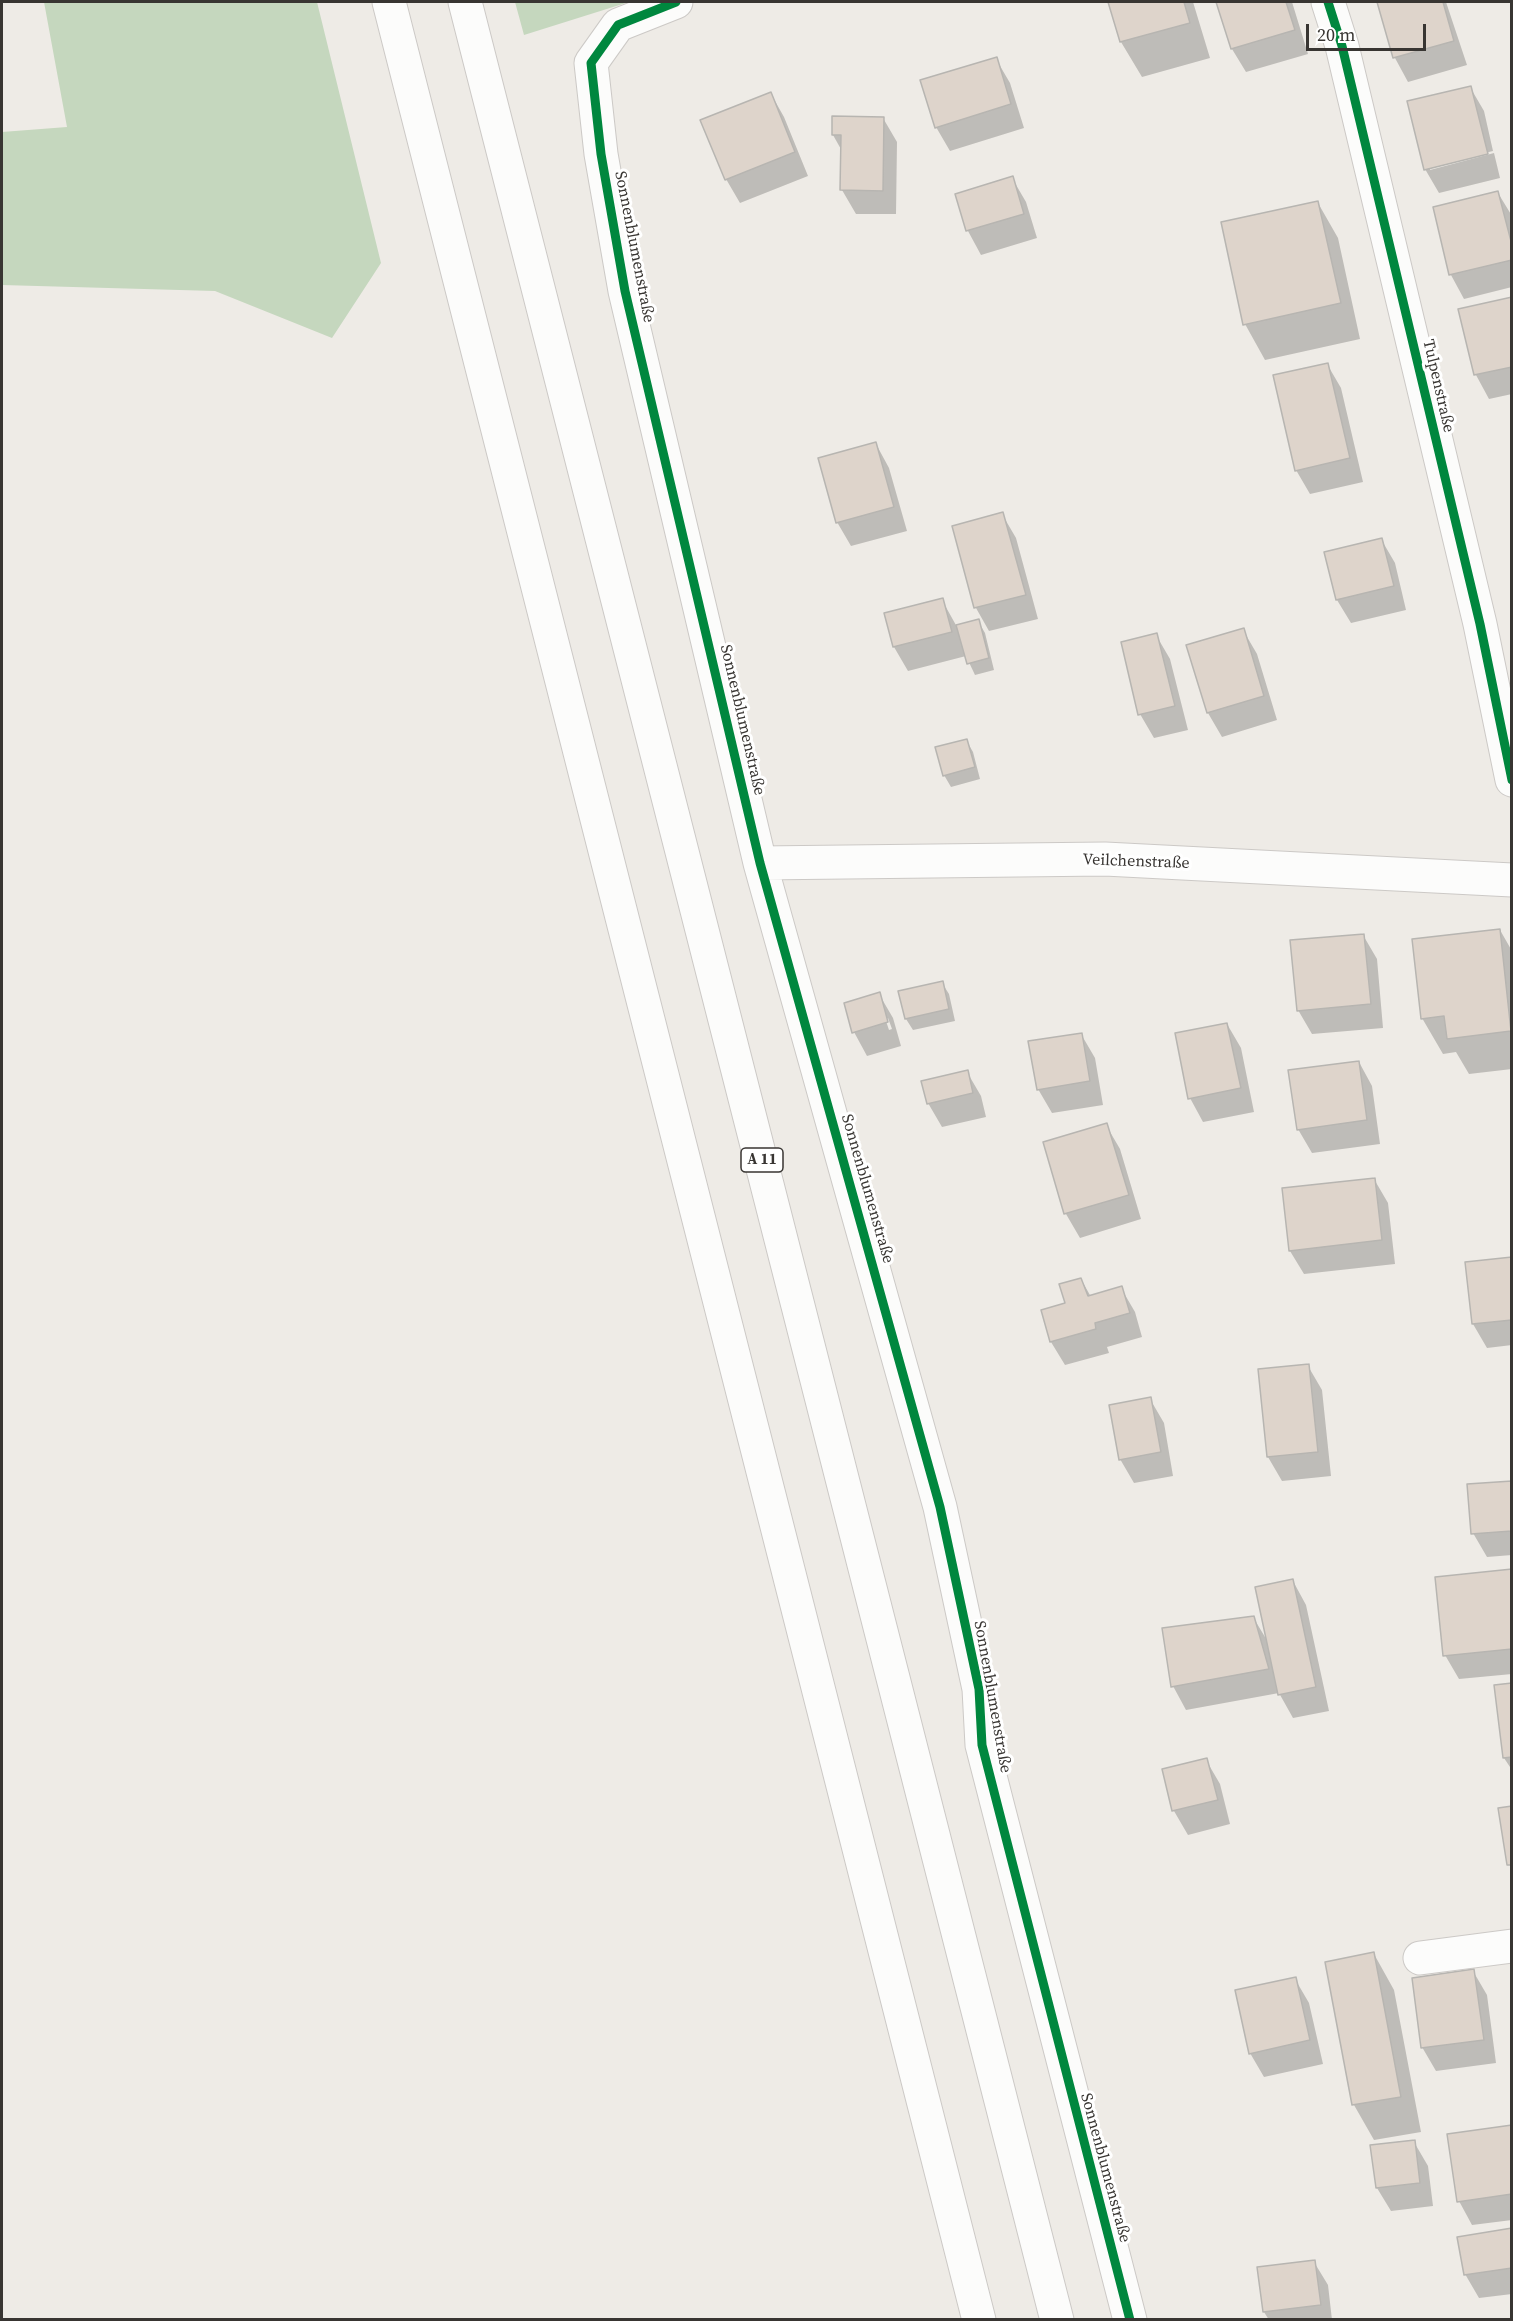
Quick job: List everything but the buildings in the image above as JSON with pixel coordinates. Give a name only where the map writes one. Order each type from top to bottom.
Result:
[{"type":"main road","points":[[389,2],[979,2319]]},
{"type":"main road","name":"A 11","points":[[465,2],[1057,2319]]},
{"type":"main road","name":"Sonnenblumenstraße","points":[[676,2],[618,25],[591,63],[601,154],[625,291],[760,863],[940,1507],[979,1689],[982,1745],[1130,2319]]},
{"type":"main road","name":"Tulpenstraße","points":[[1328,2],[1342,46],[1480,624],[1512,780]]},
{"type":"main road","name":"Veilchenstraße","points":[[760,863],[1105,859],[1512,880]]},
{"type":"main road","points":[[1420,1958],[1512,1946]]},
{"type":"green space","points":[[44,2],[317,2],[381,263],[332,338],[215,291],[2,285],[2,132],[67,127]]},
{"type":"green space","points":[[515,2],[629,2],[524,35]]},
{"type":"cycle path","points":[[676,2],[618,25],[591,63],[601,154],[625,291],[760,863],[940,1507],[979,1689],[982,1745],[1130,2320]]},
{"type":"cycle path","points":[[1328,2],[1342,46],[1480,624],[1512,780]]}]
